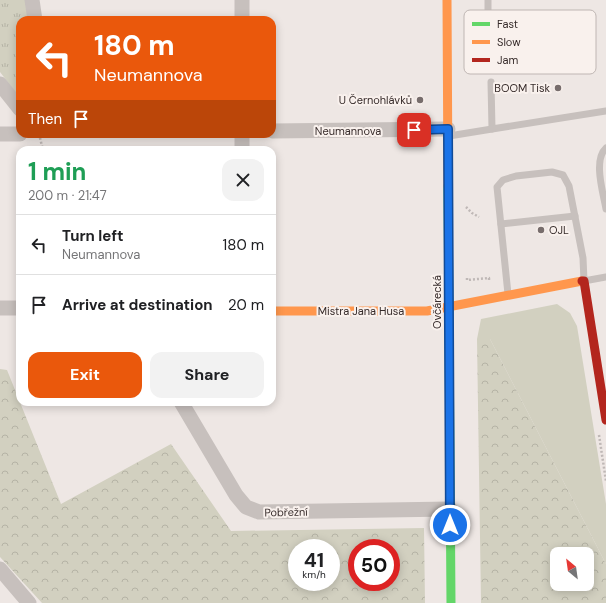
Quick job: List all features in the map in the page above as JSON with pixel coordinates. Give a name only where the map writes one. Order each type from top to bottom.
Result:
[{"type":"main road","name":"Ovčárecká","points":[[447,0],[451,603]]},
{"type":"main road","name":"Mistra Jana Husa","points":[[276,311],[428,311],[584,281]]},
{"type":"main road","points":[[584,281],[606,420]]},
{"type":"street","points":[[32,0],[34,16]]},
{"type":"street","points":[[242,0],[242,16]]},
{"type":"street","points":[[0,84],[16,104]]},
{"type":"street","name":"Neumannova","points":[[276,131],[448,133]]},
{"type":"street","points":[[0,134],[16,134]]},
{"type":"street","points":[[0,308],[16,308]]},
{"type":"street","name":"Pobřežní","points":[[183,406],[236,495],[246,507],[253,510],[259,512],[450,509]]},
{"type":"street","points":[[0,569],[29,603]]},
{"type":"lane","points":[[490,82],[492,129]]},
{"type":"lane","points":[[448,133],[492,129],[606,111]]},
{"type":"lane","points":[[606,148],[600,156],[600,167],[606,209]]},
{"type":"lane","points":[[508,295],[497,187],[503,180],[516,176],[552,172],[563,175],[568,186],[575,216],[583,258],[584,281],[606,277]]},
{"type":"lane","points":[[501,224],[575,216]]},
{"type":"path","points":[[465,201],[466,214]]},
{"type":"path","points":[[466,206],[472,213],[479,217]]},
{"type":"path","points":[[467,272],[467,280],[489,278],[492,298]]},
{"type":"path","points":[[598,434],[606,482]]},
{"type":"green space","points":[[0,0],[27,0],[29,16],[16,16],[16,93],[0,72]]},
{"type":"green space","points":[[557,304],[570,313],[577,326],[606,504],[606,564],[490,339],[477,339],[481,319]]},
{"type":"green space","points":[[477,339],[490,339],[606,564],[606,603],[481,603]]},
{"type":"green space","points":[[0,369],[7,370],[16,392],[16,406],[22,406],[61,504],[171,444],[231,531],[424,528],[425,603],[42,603],[0,557]]},
{"type":"traffic: fast","points":[[448,186],[451,603]]},
{"type":"traffic: slow","points":[[447,0],[448,186]]},
{"type":"traffic: slow","points":[[276,311],[427,311],[582,281]]},
{"type":"traffic: jam","points":[[582,281],[584,281],[606,420]]},
{"type":"place","name":"BOOM Tisk","points":[[558,88]]},
{"type":"place","name":"U Černohlávků","points":[[420,100]]},
{"type":"place","name":"OJL","points":[[541,230]]},
{"type":"route","points":[[414,130],[448,129],[450,525]]}]
